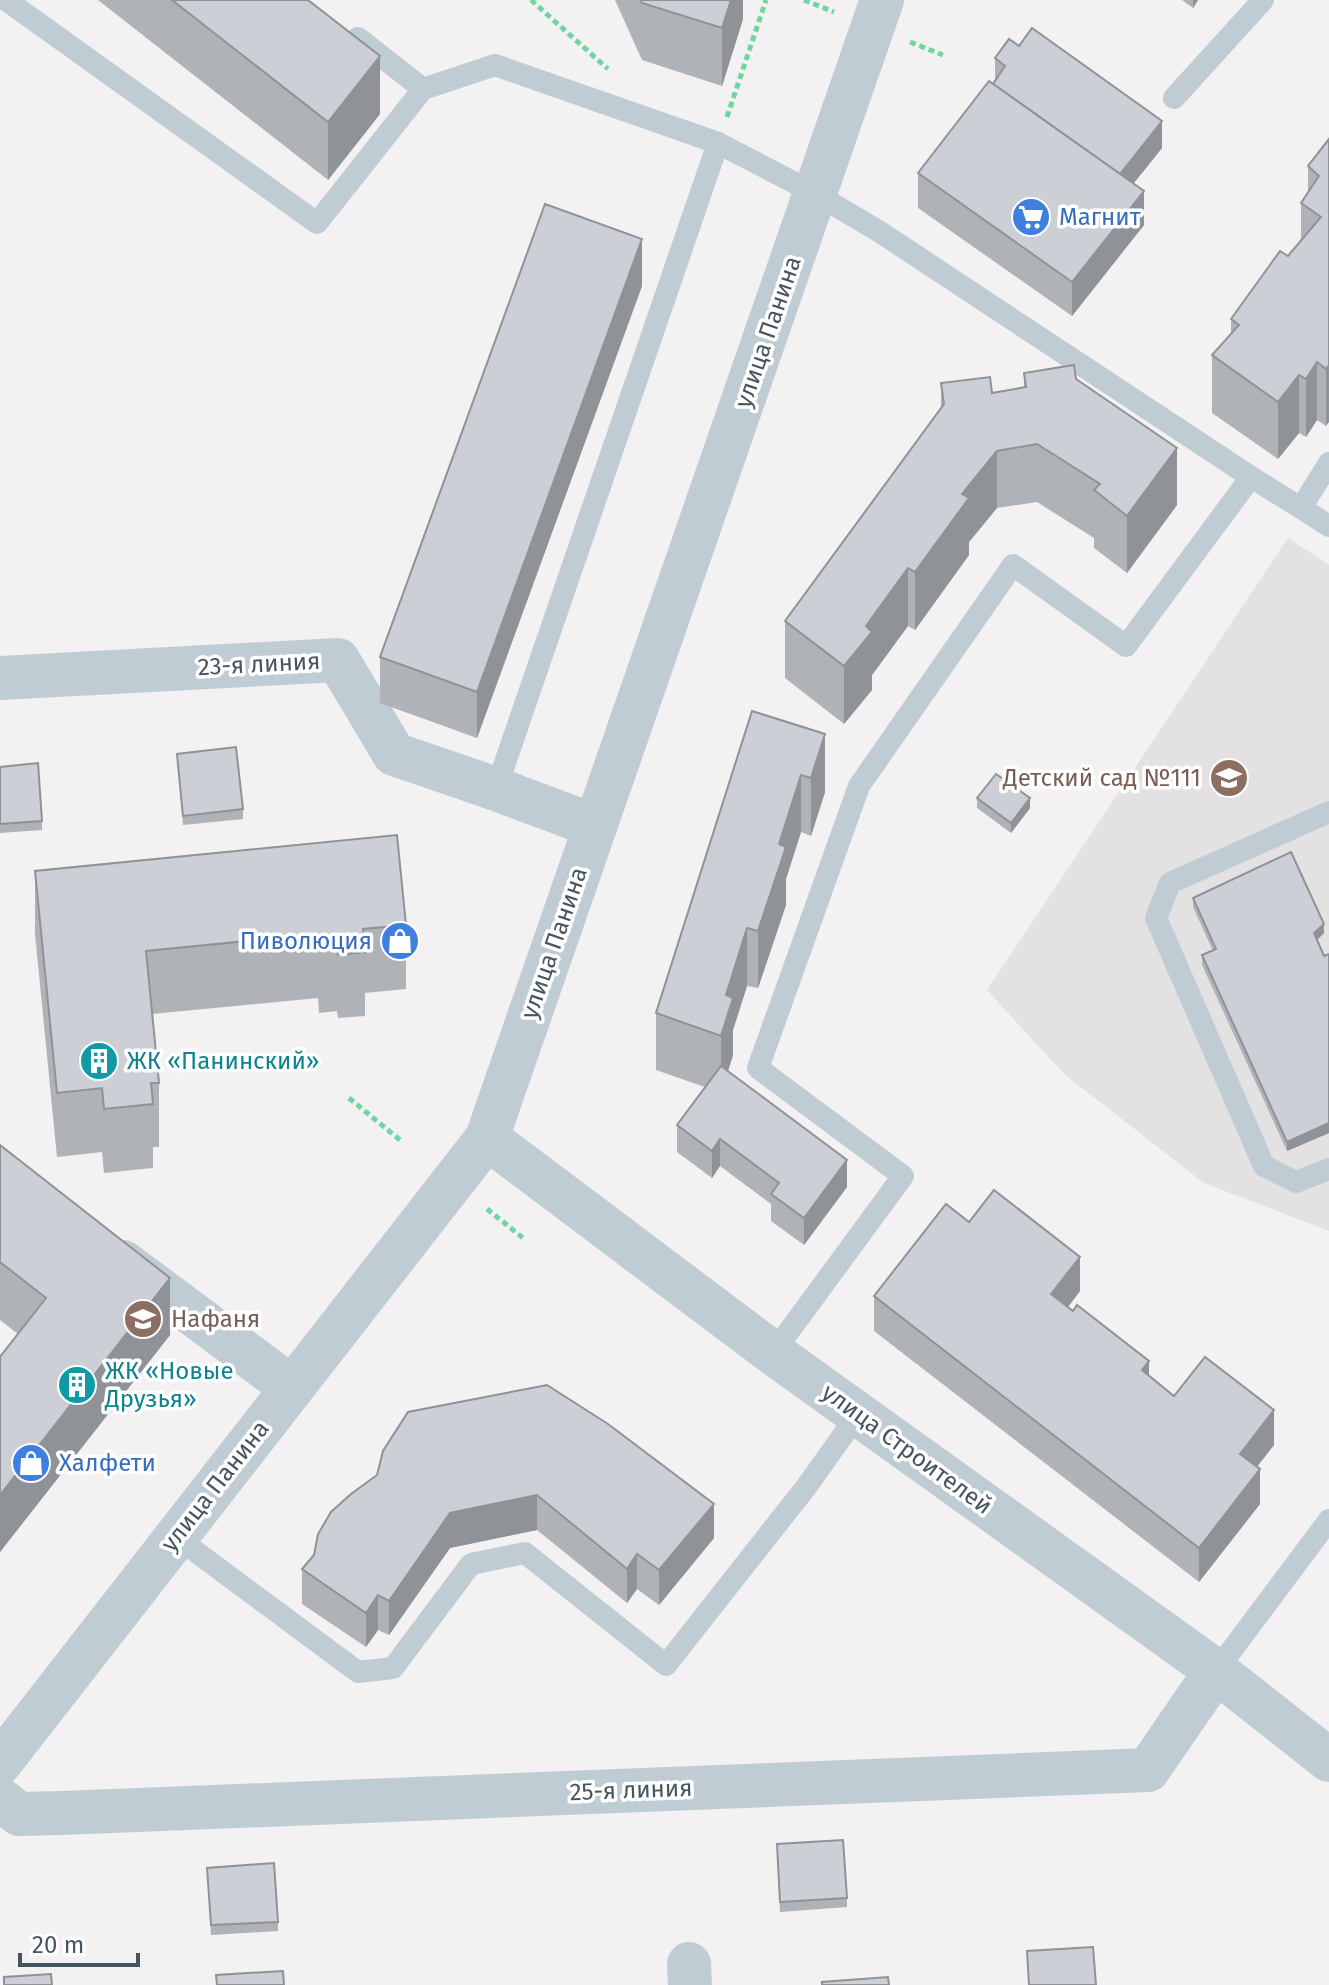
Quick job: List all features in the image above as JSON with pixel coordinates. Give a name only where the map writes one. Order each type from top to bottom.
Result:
[{"type":"street","name":"улица Панина","points":[[0,1763],[487,1138],[882,0]]},
{"type":"street","name":"23-я линия","points":[[0,678],[338,660],[394,754],[595,826]]},
{"type":"street","name":"улица Строителей","points":[[487,1138],[773,1353],[1216,1671],[1329,1760]]},
{"type":"street","points":[[97,1243],[291,1387]]},
{"type":"street","name":"25-я линия","points":[[0,1799],[19,1814],[62,1813],[1148,1770],[1216,1671]]},
{"type":"lane","points":[[6,0],[317,223],[423,89],[495,65],[718,143],[816,194],[880,232],[1329,526]]},
{"type":"lane","points":[[1174,98],[1263,0]]},
{"type":"lane","points":[[343,27],[423,89]]},
{"type":"lane","points":[[496,789],[718,143]]},
{"type":"lane","points":[[1301,508],[1329,463]]},
{"type":"lane","points":[[773,1353],[903,1176],[758,1068],[859,786],[1013,565],[1126,646],[1251,477]]},
{"type":"lane","points":[[1329,812],[1170,883],[1156,918],[1264,1166],[1296,1182],[1329,1169]]},
{"type":"lane","points":[[176,1537],[358,1672],[393,1668],[471,1564],[525,1553],[666,1665],[807,1486],[858,1414]]},
{"type":"lane","points":[[1216,1671],[1329,1520]]},
{"type":"path","points":[[531,0],[611,72]]},
{"type":"path","points":[[718,143],[766,0]]},
{"type":"path","points":[[349,1098],[400,1140]]},
{"type":"path","points":[[487,1209],[523,1238]]},
{"type":"shaded area","name":"Детский сад №111","points":[[1288,538],[1329,565],[1329,1231],[1204,1183],[1064,1074],[987,990]]},
{"type":"building","points":[[172,0],[308,0],[380,56],[328,122]]},
{"type":"building","points":[[641,0],[731,0],[722,28],[642,3]]},
{"type":"building","points":[[1032,28],[1162,121],[1120,174],[993,84],[1005,66],[995,58],[1009,39],[1019,46]]},
{"type":"building","name":"Магнит","points":[[989,81],[1144,191],[1072,282],[918,173]]},
{"type":"building","points":[[1329,139],[1329,365],[1326,369],[1317,362],[1306,379],[1299,375],[1278,402],[1212,355],[1239,325],[1231,319],[1280,251],[1288,256],[1321,217],[1301,203],[1319,176],[1308,166]]},
{"type":"building","points":[[545,204],[642,239],[477,692],[380,657]]},
{"type":"building","points":[[1074,365],[1076,379],[1177,448],[1127,516],[1094,490],[1100,484],[1037,444],[997,451],[962,494],[969,498],[915,572],[908,568],[866,626],[872,632],[844,666],[785,621],[944,404],[941,383],[990,377],[992,393],[1026,387],[1024,373]]},
{"type":"building","points":[[752,711],[825,734],[811,778],[801,775],[779,844],[786,847],[758,931],[747,928],[726,995],[733,998],[721,1036],[656,1013]]},
{"type":"building","points":[[236,747],[243,809],[183,816],[177,754]]},
{"type":"building","points":[[38,763],[42,821],[0,824],[0,767]]},
{"type":"building","points":[[996,774],[1030,798],[1011,823],[977,798]]},
{"type":"building","points":[[397,835],[406,925],[363,929],[365,952],[338,955],[337,947],[319,949],[318,934],[146,951],[159,1083],[151,1083],[153,1104],[104,1109],[102,1088],[57,1093],[35,871]]},
{"type":"building","points":[[1291,852],[1324,924],[1314,933],[1324,956],[1329,954],[1329,1123],[1287,1142],[1202,955],[1216,949],[1193,898]]},
{"type":"building","points":[[721,1066],[847,1160],[804,1218],[771,1194],[779,1183],[720,1139],[712,1151],[677,1125]]},
{"type":"building","name":"ЖК «Новые Друзья»","points":[[0,1145],[170,1278],[0,1495],[0,1357],[46,1298],[0,1262]]},
{"type":"building","points":[[994,1190],[1080,1257],[1051,1294],[1073,1311],[1077,1305],[1149,1361],[1142,1370],[1174,1396],[1205,1357],[1274,1410],[1240,1454],[1260,1469],[1199,1548],[874,1296],[946,1204],[969,1222]]},
{"type":"building","points":[[547,1385],[608,1424],[714,1504],[659,1570],[637,1554],[627,1569],[537,1495],[450,1513],[389,1601],[378,1595],[366,1613],[302,1569],[314,1555],[318,1534],[331,1512],[377,1475],[383,1451],[408,1412]]},
{"type":"building","points":[[843,1840],[847,1898],[780,1902],[777,1844]]},
{"type":"building","points":[[274,1863],[278,1922],[211,1925],[207,1868]]},
{"type":"building","points":[[1093,1947],[1096,1985],[1029,1985],[1027,1951]]},
{"type":"building","points":[[283,1971],[284,1985],[217,1985],[216,1975]]},
{"type":"building","points":[[51,1974],[52,1985],[4,1985],[4,1977]]},
{"type":"building","points":[[888,1977],[889,1985],[822,1985],[822,1982]]},
{"type":"place","name":"Магнит","points":[[1031,217]]},
{"type":"place","name":"Детский сад №111","points":[[1229,778]]},
{"type":"place","name":"Пиволюция","points":[[400,941]]},
{"type":"place","name":"ЖК «Панинский»","points":[[99,1061]]},
{"type":"place","name":"Нафаня","points":[[143,1319]]},
{"type":"place","name":"ЖК «Новые Друзья»","points":[[77,1385]]},
{"type":"place","name":"Халфети","points":[[31,1463]]}]
